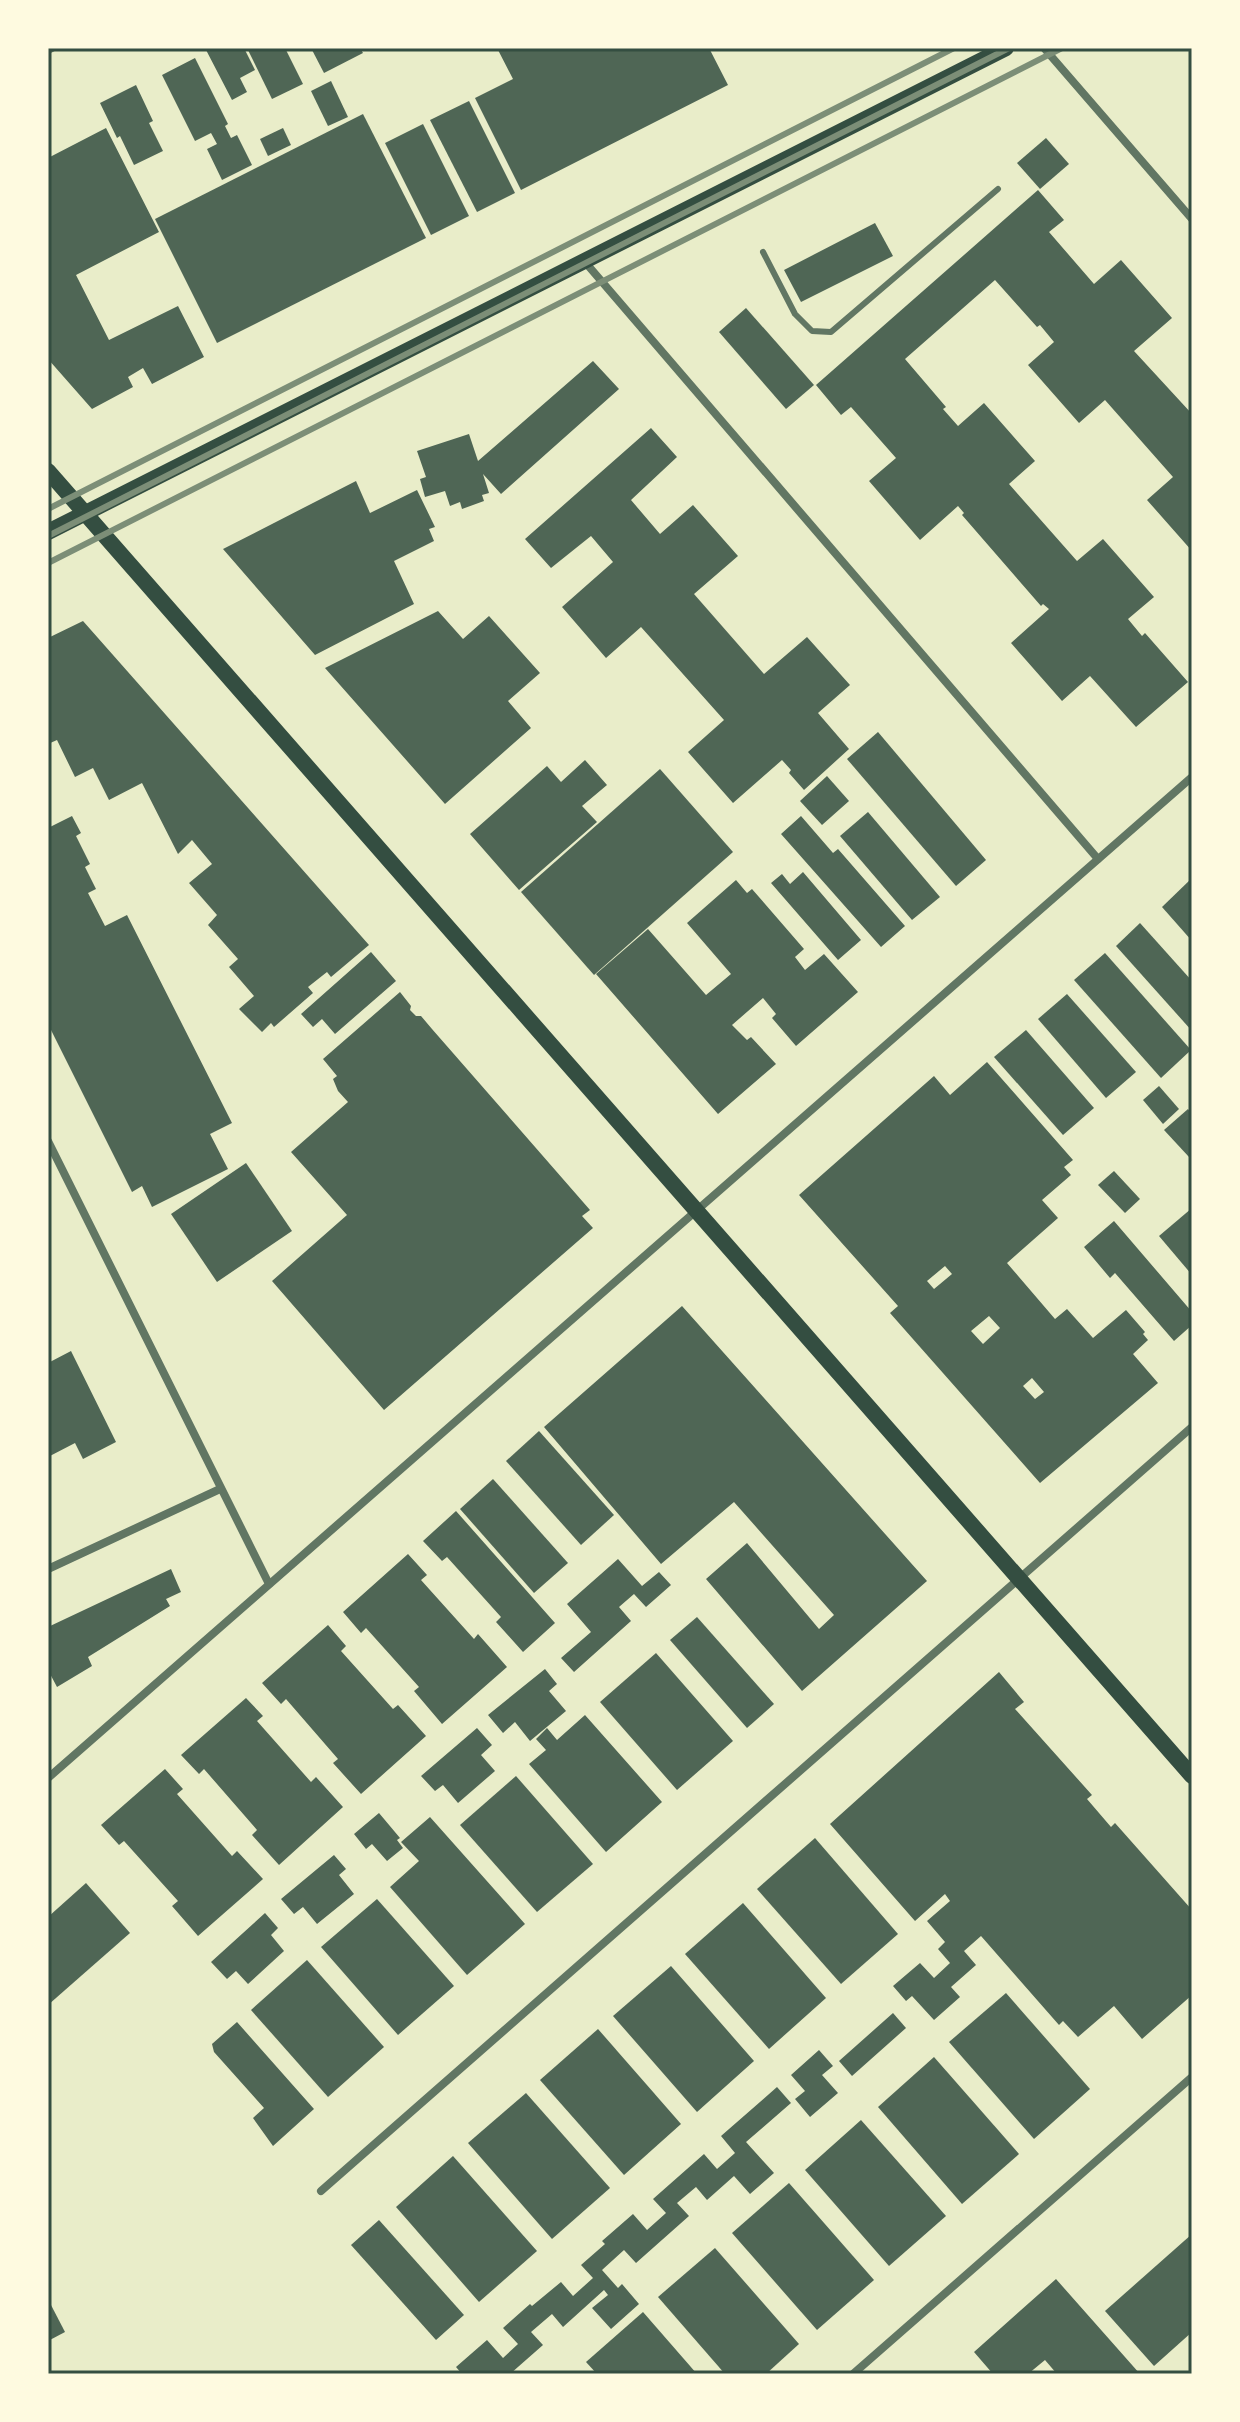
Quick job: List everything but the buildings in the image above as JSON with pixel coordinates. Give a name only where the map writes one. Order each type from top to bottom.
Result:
[{"type":"main road","points":[[48,532],[1006,48]]},
{"type":"main road","points":[[48,471],[1192,1776]]},
{"type":"street","points":[[1044,48],[1192,219]]},
{"type":"street","points":[[585,262],[1098,859]]},
{"type":"street","points":[[48,1778],[1192,777]]},
{"type":"street","points":[[48,1141],[269,1584]]},
{"type":"street","points":[[321,2191],[1192,1427]]},
{"type":"street","points":[[48,1569],[220,1489]]},
{"type":"street","points":[[853,2374],[1192,2077]]},
{"type":"lane","points":[[763,252],[795,314],[812,331],[831,332],[998,189]]},
{"type":"railway","points":[[48,509],[954,48]]},
{"type":"railway","points":[[48,536],[1009,48]]},
{"type":"railway","points":[[48,563],[1062,48]]}]
